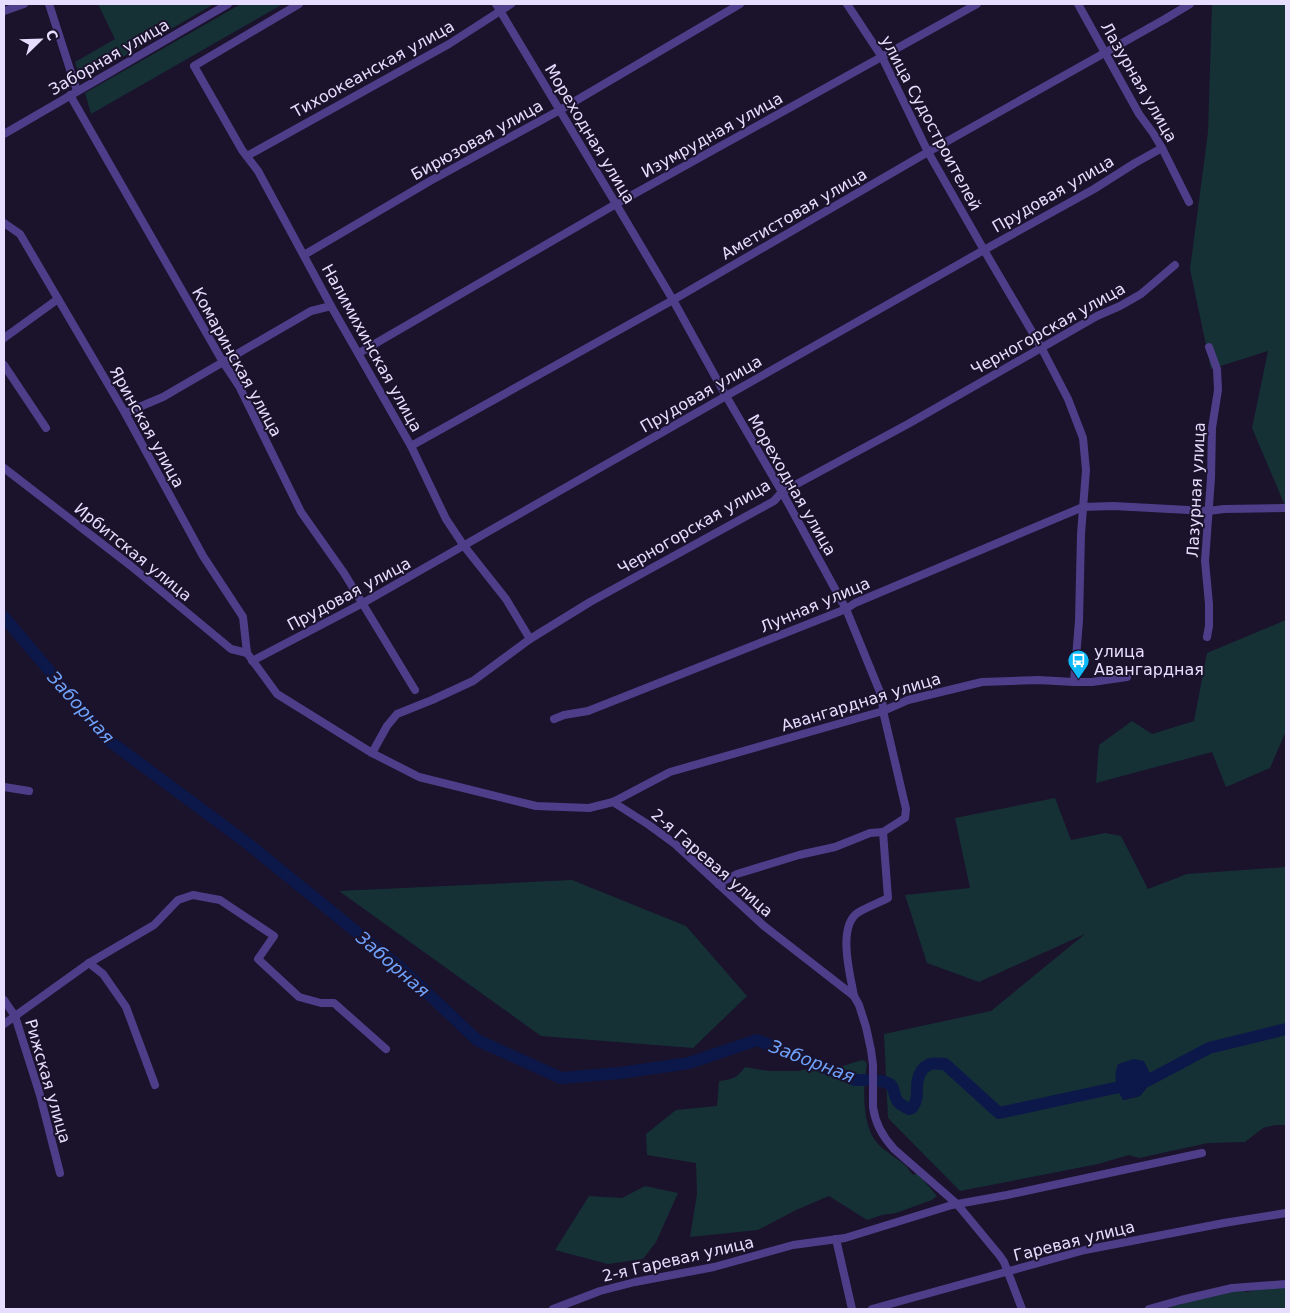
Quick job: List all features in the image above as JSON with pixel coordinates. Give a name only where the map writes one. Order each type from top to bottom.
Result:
[{"type":"street","points":[[4,11],[24,4]]},
{"type":"street","name":"Комаринская улица","points":[[49,4],[74,93],[223,362],[239,386],[301,512],[344,573],[415,690]]},
{"type":"street","name":"Заборная улица","points":[[4,134],[228,4]]},
{"type":"street","name":"Налимихинская улица","points":[[299,4],[194,66],[242,150],[258,171],[331,306],[411,446],[446,519],[464,546],[506,598],[530,640]]},
{"type":"street","name":"Тихоокеанская улица","points":[[247,156],[450,44],[498,7],[511,4]]},
{"type":"street","name":"Бирюзовая улица","points":[[304,255],[430,181],[560,110],[740,4]]},
{"type":"street","name":"улица Судостроителей","points":[[847,4],[882,57],[928,152],[1041,347],[1068,399],[1083,438],[1086,470],[1081,534],[1079,621],[1074,682]]},
{"type":"street","name":"Изумрудная улица","points":[[359,353],[616,204],[977,4]]},
{"type":"street","name":"Лазурная улица","points":[[1078,4],[1139,114],[1162,148],[1189,202]]},
{"type":"street","name":"Аметистовая улица","points":[[411,446],[673,300],[928,152],[1190,4]]},
{"type":"street","name":"Мореходная улица","points":[[498,7],[673,300],[846,609],[882,697],[883,711],[906,809],[905,818],[883,832]]},
{"type":"street","name":"Прудовая улица","points":[[252,661],[363,603],[1094,189],[1162,148]]},
{"type":"street","name":"Яринская улица","points":[[4,223],[20,234],[125,413],[203,556],[243,617],[246,653]]},
{"type":"street","name":"Черногорская улица","points":[[372,753],[387,726],[397,714],[473,681],[530,640],[590,602],[774,501],[782,492],[908,424],[1041,347],[1097,316],[1120,306],[1140,294],[1175,265]]},
{"type":"street","points":[[4,338],[58,299]]},
{"type":"street","points":[[125,413],[163,397],[311,311],[331,306]]},
{"type":"street","name":"Лазурная улица","points":[[1207,637],[1209,604],[1205,561],[1211,478],[1212,428],[1218,390],[1217,369],[1209,346]]},
{"type":"street","points":[[4,365],[46,428]]},
{"type":"street","name":"Ирбитская улица","points":[[4,468],[131,566],[231,649],[246,653]]},
{"type":"street","points":[[1083,507],[1113,506],[1208,511],[1286,508]]},
{"type":"street","name":"Лунная улица","points":[[554,719],[564,715],[588,711],[846,609],[855,603],[1083,507]]},
{"type":"street","points":[[246,653],[277,694],[372,753],[419,777],[536,806],[589,808],[613,802]]},
{"type":"street","name":"Авангардная улица","points":[[613,802],[670,772],[883,711],[908,700],[982,682],[1038,680],[1092,682],[1127,677]]},
{"type":"street","points":[[4,786],[29,791]]},
{"type":"street","name":"2-я Гаревая улица","points":[[613,802],[649,824],[675,844],[764,926],[854,996],[863,1016],[870,1044],[873,1064],[873,1107],[880,1128],[894,1149],[957,1204],[1000,1256],[1022,1309]]},
{"type":"street","points":[[718,884],[743,872],[799,855],[835,847],[870,833],[883,832],[888,898],[856,914],[848,927],[846,948],[854,996]]},
{"type":"street","points":[[4,1024],[89,963],[154,925],[178,900],[193,895],[220,900],[274,936],[258,959],[299,997],[321,1003],[334,1003],[386,1049]]},
{"type":"street","points":[[89,963],[103,974],[126,1006],[154,1085]]},
{"type":"street","name":"Рижская улица","points":[[4,1000],[15,1016],[40,1095],[60,1173]]},
{"type":"street","points":[[957,1204],[1202,1153]]},
{"type":"street","name":"2-я Гаревая улица","points":[[552,1309],[600,1291],[714,1267],[793,1245],[845,1238],[957,1204]]},
{"type":"street","name":"Гаревая улица","points":[[872,1309],[1099,1247],[1286,1213]]},
{"type":"street","points":[[836,1239],[852,1309]]},
{"type":"street","points":[[1149,1309],[1232,1288],[1286,1284]]},
{"type":"green space","points":[[98,4],[214,4],[81,81],[75,62],[115,39]]},
{"type":"green space","points":[[241,4],[283,4],[91,114],[85,93]]},
{"type":"green space","points":[[1212,4],[1286,4],[1286,508],[1252,428],[1268,351],[1211,369],[1190,269],[1208,132]]},
{"type":"green space","points":[[1286,620],[1286,731],[1270,768],[1226,787],[1212,752],[1096,783],[1099,745],[1132,721],[1152,734],[1194,721],[1207,653]]},
{"type":"green space","points":[[1055,798],[1071,840],[1105,833],[1121,836],[1148,889],[1187,874],[1286,867],[1286,1125],[1263,1128],[1245,1142],[1208,1143],[1139,1158],[1129,1155],[1098,1164],[960,1191],[888,1118],[884,1034],[991,1011],[1085,934],[979,982],[927,963],[905,895],[970,888],[955,818]],"holes":[[[1153,1080],[1140,1096],[1124,1100],[1118,1091]]]},
{"type":"green space","points":[[572,880],[686,926],[747,996],[693,1048],[541,1036],[339,891]]},
{"type":"green space","points":[[862,1060],[867,1064],[864,1094],[866,1117],[872,1136],[884,1150],[906,1166],[913,1175],[917,1173],[937,1196],[932,1200],[896,1213],[867,1220],[829,1196],[796,1210],[758,1230],[690,1237],[697,1194],[696,1163],[647,1155],[646,1134],[676,1110],[717,1106],[719,1081],[734,1078],[745,1067],[769,1071],[798,1071],[827,1065],[840,1067]]},
{"type":"green space","points":[[645,1186],[678,1193],[656,1242],[643,1259],[608,1264],[555,1250],[589,1196],[622,1198]]},
{"type":"green space","points":[[1286,1283],[1286,1309],[1165,1309],[1232,1288],[1247,1292]]},
{"type":"shaded area","points":[[1134,1059],[1144,1061],[1153,1080],[1140,1096],[1123,1100],[1116,1083],[1116,1069],[1118,1064]]},
{"type":"waterway","name":"Заборная","points":[[4,617],[108,740],[247,843],[337,916],[403,970],[477,1040],[561,1078],[620,1073],[689,1063],[757,1040],[855,1080],[867,1080]]},
{"type":"waterway","name":"Заборная","points":[[880,1081],[890,1084],[898,1102],[909,1109],[915,1103],[919,1075],[924,1067],[935,1063],[945,1064],[999,1113],[1147,1081],[1209,1048],[1286,1029]]},
{"type":"place","name":"улица Авангардная","points":[[1078,679]]}]
